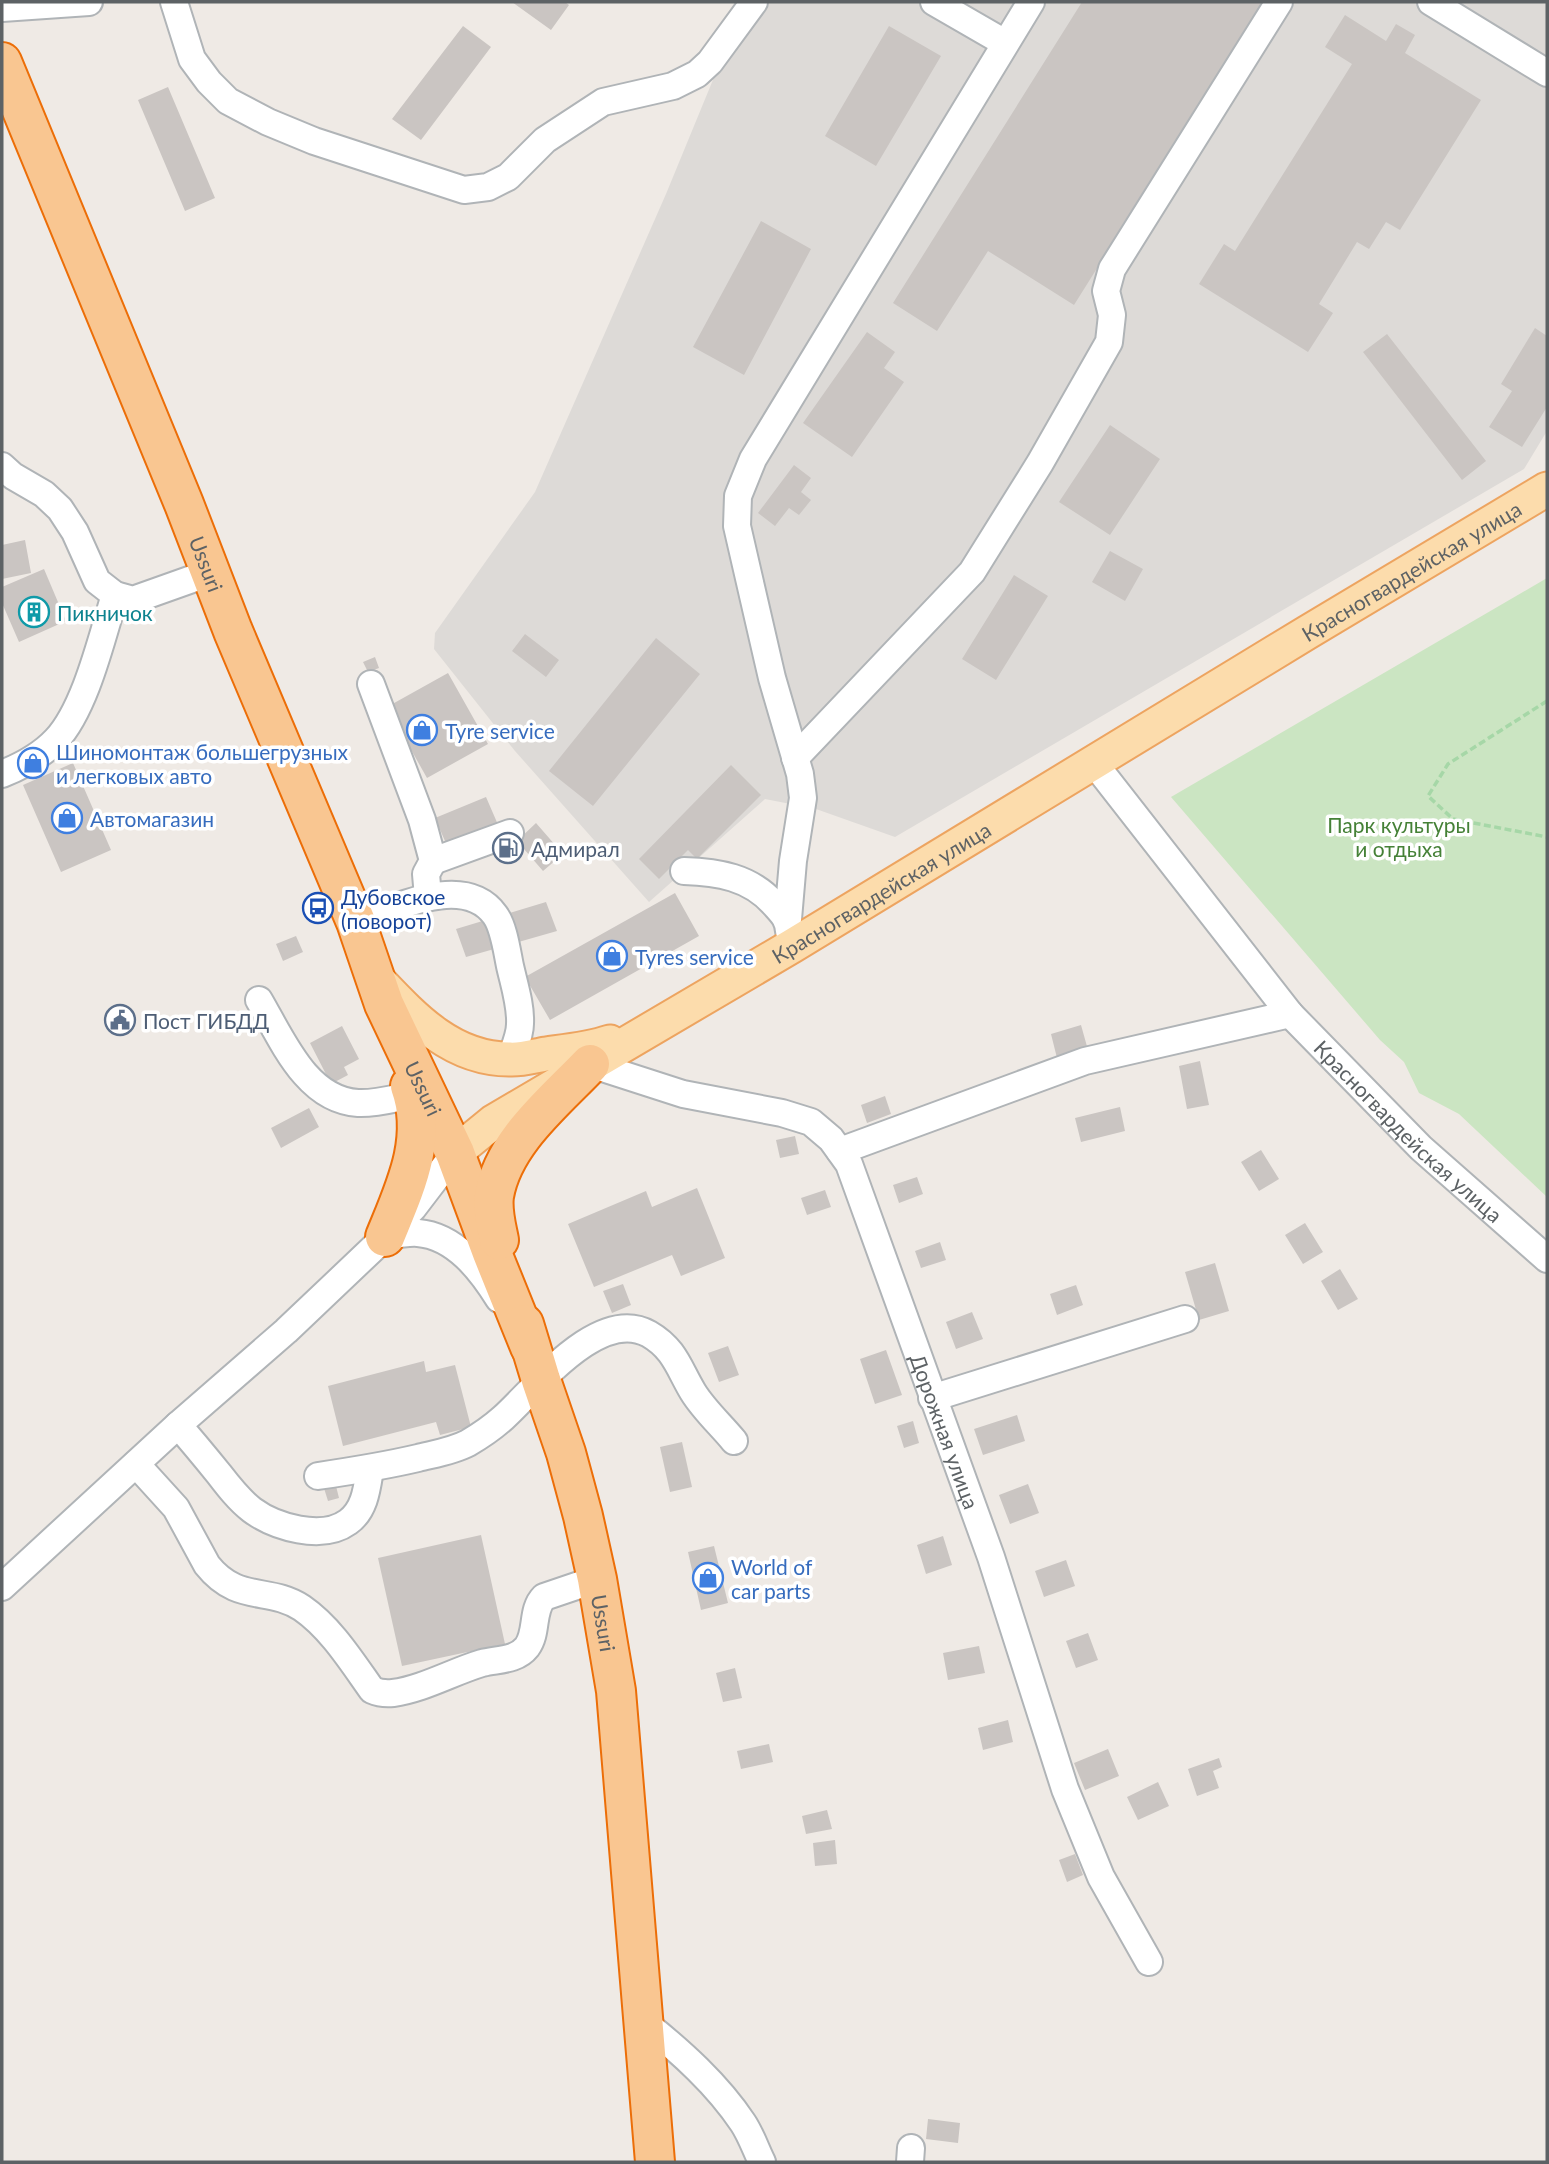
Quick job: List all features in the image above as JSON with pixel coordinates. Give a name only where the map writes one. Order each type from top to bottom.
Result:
[{"type":"highway","name":"Ussuri","points":[[2,62],[184,504],[209,573],[356,922],[380,991],[455,1153],[535,1363],[566,1453],[597,1579],[616,1691],[655,2162]]},
{"type":"highway","points":[[380,991],[413,1095],[418,1125],[417,1146],[403,1194],[385,1237]]},
{"type":"highway","points":[[535,1363],[517,1293],[499,1239],[494,1212],[495,1196],[508,1160],[529,1129],[590,1064]]},
{"type":"main road","name":"Красногвардейская улица","points":[[455,1153],[493,1122],[649,1030],[790,933],[1094,763],[1547,489]]},
{"type":"main road","points":[[380,991],[441,1038],[458,1048],[481,1056],[510,1059],[593,1047],[649,1030]]},
{"type":"street","points":[[2,8],[89,2]]},
{"type":"street","points":[[174,2],[192,59],[228,101],[268,122],[314,141],[464,190],[488,187],[508,177],[545,140],[603,102],[673,86],[697,74],[710,62],[754,2]]},
{"type":"street","points":[[934,2],[1004,43]]},
{"type":"street","points":[[790,933],[793,862],[803,799],[737,526],[738,496],[753,459],[1031,2]]},
{"type":"street","points":[[795,758],[972,572],[1040,463],[1109,342],[1112,315],[1106,292],[1112,269],[1279,2]]},
{"type":"street","points":[[1431,2],[1547,73]]},
{"type":"street","points":[[2,466],[13,476],[44,494],[60,509],[75,531],[97,581],[115,595],[133,600],[209,573]]},
{"type":"street","points":[[2,774],[38,756],[58,738],[76,708],[91,674],[115,595]]},
{"type":"street","points":[[371,684],[422,820],[433,861]]},
{"type":"street","name":"Красногвардейская улица","points":[[1094,763],[1290,1014],[1422,1148],[1547,1259]]},
{"type":"street","points":[[428,897],[426,874],[433,861],[510,833]]},
{"type":"street","points":[[684,871],[734,878],[762,891],[790,933]]},
{"type":"street","points":[[356,922],[428,897],[470,897],[487,907],[496,916],[506,945],[520,1013],[518,1037],[510,1059]]},
{"type":"street","points":[[259,1000],[291,1056],[304,1073],[325,1091],[339,1099],[360,1103],[413,1095]]},
{"type":"street","points":[[840,1151],[1085,1060],[1290,1014]]},
{"type":"street","name":"Дорожная улица","points":[[590,1064],[683,1094],[782,1113],[811,1122],[831,1139],[849,1164],[991,1557],[1074,1811],[1101,1877],[1149,1962]]},
{"type":"street","points":[[2,1587],[178,1425],[286,1331],[385,1237],[413,1208],[455,1153]]},
{"type":"street","points":[[385,1237],[418,1233],[438,1238],[458,1249],[482,1274],[498,1297],[526,1359],[535,1363]]},
{"type":"street","points":[[932,1398],[1185,1319]]},
{"type":"street","points":[[318,1476],[370,1469],[444,1452],[467,1443],[502,1420],[535,1363],[587,1342],[605,1331],[626,1327],[647,1333],[664,1345],[680,1366],[693,1392],[734,1441]]},
{"type":"street","points":[[178,1425],[237,1497],[250,1509],[283,1527],[324,1530],[350,1521],[366,1495],[370,1469]]},
{"type":"street","points":[[136,1464],[176,1508],[207,1565],[224,1583],[238,1590],[302,1608],[328,1632],[372,1690],[382,1693],[404,1691],[484,1663],[520,1654],[528,1646],[535,1627],[536,1609],[544,1597],[597,1579]]},
{"type":"street","points":[[645,2024],[679,2050],[722,2096],[744,2125],[762,2162]]},
{"type":"path","points":[[1547,701],[1448,764],[1428,796],[1452,819],[1547,837]]},
{"type":"shaded area","points":[[745,2],[1547,2],[1547,431],[1524,469],[895,837],[816,809],[765,799],[649,902],[515,751],[434,649],[435,633],[535,492],[666,194]]},
{"type":"green space","name":"Парк культуры и отдыха","points":[[1547,578],[1547,1197],[1459,1114],[1419,1093],[1404,1062],[1380,1040],[1171,797]]},
{"type":"building","points":[[512,2],[565,2],[569,5],[551,30]]},
{"type":"building","points":[[1082,2],[1264,2],[1074,305],[988,251],[937,331],[893,303]]},
{"type":"building","points":[[1345,15],[1386,41],[1396,24],[1415,35],[1405,53],[1481,100],[1400,230],[1386,222],[1369,249],[1357,242],[1319,304],[1333,313],[1308,352],[1199,284],[1224,244],[1235,251],[1352,64],[1325,47]]},
{"type":"building","points":[[463,26],[491,47],[421,140],[392,119]]},
{"type":"building","points":[[889,26],[941,56],[876,166],[825,136]]},
{"type":"building","points":[[168,87],[215,198],[185,211],[138,100]]},
{"type":"building","points":[[761,221],[811,249],[744,375],[693,347]]},
{"type":"building","points":[[1535,328],[1547,336],[1547,407],[1522,447],[1489,427],[1512,391],[1501,384]]},
{"type":"building","points":[[867,332],[895,352],[884,368],[904,382],[852,457],[803,423]]},
{"type":"building","points":[[1387,334],[1486,461],[1462,480],[1363,352]]},
{"type":"building","points":[[1110,425],[1160,459],[1110,535],[1059,502]]},
{"type":"building","points":[[794,465],[811,478],[801,492],[811,500],[799,515],[789,508],[775,526],[758,513]]},
{"type":"building","points":[[25,540],[31,573],[2,579],[2,545]]},
{"type":"building","points":[[1110,551],[1143,569],[1125,601],[1092,582]]},
{"type":"building","name":"Пикничок","points":[[44,569],[66,621],[19,642],[2,603],[2,587]]},
{"type":"building","points":[[1014,575],[1048,596],[996,680],[962,659]]},
{"type":"building","points":[[525,634],[559,660],[546,677],[512,651]]},
{"type":"building","points":[[656,638],[700,674],[593,806],[549,771]]},
{"type":"building","points":[[375,657],[379,668],[368,672],[363,662]]},
{"type":"building","points":[[448,673],[488,744],[427,778],[387,707]]},
{"type":"building","name":"Автомагазин","points":[[73,763],[111,850],[61,872],[23,785]]},
{"type":"building","points":[[731,765],[761,795],[697,859],[688,850],[659,879],[639,859]]},
{"type":"building","points":[[486,797],[499,827],[448,848],[435,818]]},
{"type":"building","points":[[536,823],[563,854],[543,871],[517,841]]},
{"type":"building","name":"Tyres service","points":[[675,893],[699,936],[550,1020],[525,977]]},
{"type":"building","points":[[546,902],[557,931],[466,957],[456,929]]},
{"type":"building","points":[[296,936],[303,952],[283,961],[276,944]]},
{"type":"building","points":[[1081,1025],[1088,1050],[1057,1058],[1051,1034]]},
{"type":"building","points":[[342,1026],[359,1059],[344,1067],[348,1075],[331,1084],[310,1043]]},
{"type":"building","points":[[1200,1061],[1209,1105],[1187,1109],[1179,1066]]},
{"type":"building","points":[[885,1096],[891,1114],[867,1123],[861,1105]]},
{"type":"building","points":[[1120,1107],[1125,1131],[1081,1142],[1075,1118]]},
{"type":"building","points":[[309,1108],[319,1127],[281,1148],[271,1128]]},
{"type":"building","points":[[795,1136],[799,1154],[780,1158],[776,1140]]},
{"type":"building","points":[[1261,1150],[1279,1179],[1259,1191],[1241,1162]]},
{"type":"building","points":[[917,1177],[923,1194],[899,1203],[893,1185]]},
{"type":"building","points":[[697,1188],[725,1258],[681,1276],[672,1255],[594,1287],[568,1224],[646,1191],[652,1207]]},
{"type":"building","points":[[825,1190],[831,1207],[807,1215],[801,1198]]},
{"type":"building","points":[[1305,1223],[1323,1252],[1303,1264],[1285,1235]]},
{"type":"building","points":[[940,1242],[946,1260],[921,1268],[915,1251]]},
{"type":"building","points":[[1215,1263],[1229,1311],[1199,1320],[1185,1272]]},
{"type":"building","points":[[1340,1269],[1358,1299],[1338,1310],[1321,1281]]},
{"type":"building","points":[[623,1284],[631,1305],[612,1313],[603,1291]]},
{"type":"building","points":[[1076,1285],[1083,1305],[1057,1315],[1050,1294]]},
{"type":"building","points":[[972,1312],[983,1339],[956,1349],[946,1322]]},
{"type":"building","points":[[728,1346],[739,1375],[719,1382],[708,1353]]},
{"type":"building","points":[[886,1350],[902,1395],[875,1404],[860,1359]]},
{"type":"building","points":[[424,1361],[426,1372],[455,1365],[471,1427],[440,1435],[436,1422],[343,1446],[328,1386]]},
{"type":"building","points":[[1017,1415],[1025,1441],[983,1455],[974,1429]]},
{"type":"building","points":[[913,1421],[919,1443],[904,1448],[897,1426]]},
{"type":"building","points":[[682,1442],[692,1487],[670,1492],[660,1447]]},
{"type":"building","points":[[335,1482],[339,1498],[328,1501],[323,1485]]},
{"type":"building","points":[[1028,1484],[1039,1513],[1010,1524],[999,1495]]},
{"type":"building","points":[[481,1535],[505,1644],[402,1666],[378,1558]]},
{"type":"building","points":[[943,1536],[952,1565],[926,1574],[917,1545]]},
{"type":"building","name":"World of car parts","points":[[714,1546],[728,1603],[701,1610],[688,1552]]},
{"type":"building","points":[[1066,1560],[1075,1586],[1044,1597],[1035,1571]]},
{"type":"building","points":[[1088,1633],[1098,1660],[1076,1668],[1066,1641]]},
{"type":"building","points":[[979,1646],[985,1673],[948,1680],[943,1653]]},
{"type":"building","points":[[735,1668],[742,1698],[723,1702],[716,1673]]},
{"type":"building","points":[[1008,1720],[1013,1742],[983,1750],[978,1728]]},
{"type":"building","points":[[769,1744],[773,1762],[741,1769],[737,1751]]},
{"type":"building","points":[[1108,1749],[1119,1776],[1085,1790],[1074,1763]]},
{"type":"building","points":[[1219,1758],[1222,1767],[1213,1771],[1219,1788],[1197,1796],[1188,1769]]},
{"type":"building","points":[[1158,1782],[1169,1806],[1138,1820],[1127,1797]]},
{"type":"building","points":[[827,1810],[832,1829],[806,1834],[802,1816]]},
{"type":"building","points":[[835,1840],[837,1864],[815,1866],[813,1843]]},
{"type":"building","points":[[1075,1854],[1083,1875],[1067,1882],[1059,1860]]},
{"type":"building","points":[[928,2119],[960,2123],[958,2143],[926,2139]]},
{"type":"place","name":"Пикничок","points":[[34,612]]},
{"type":"place","name":"Tyre service","points":[[422,730]]},
{"type":"place","name":"Шиномонтаж большегрузных и легковых авто","points":[[33,763]]},
{"type":"place","name":"Автомагазин","points":[[67,818]]},
{"type":"place","name":"Адмирал","points":[[508,848]]},
{"type":"place","name":"Дубовское (поворот)","points":[[318,908]]},
{"type":"place","name":"Tyres service","points":[[612,956]]},
{"type":"place","name":"Пост ГИБДД","points":[[120,1020]]},
{"type":"place","name":"World of car parts","points":[[708,1578]]}]
